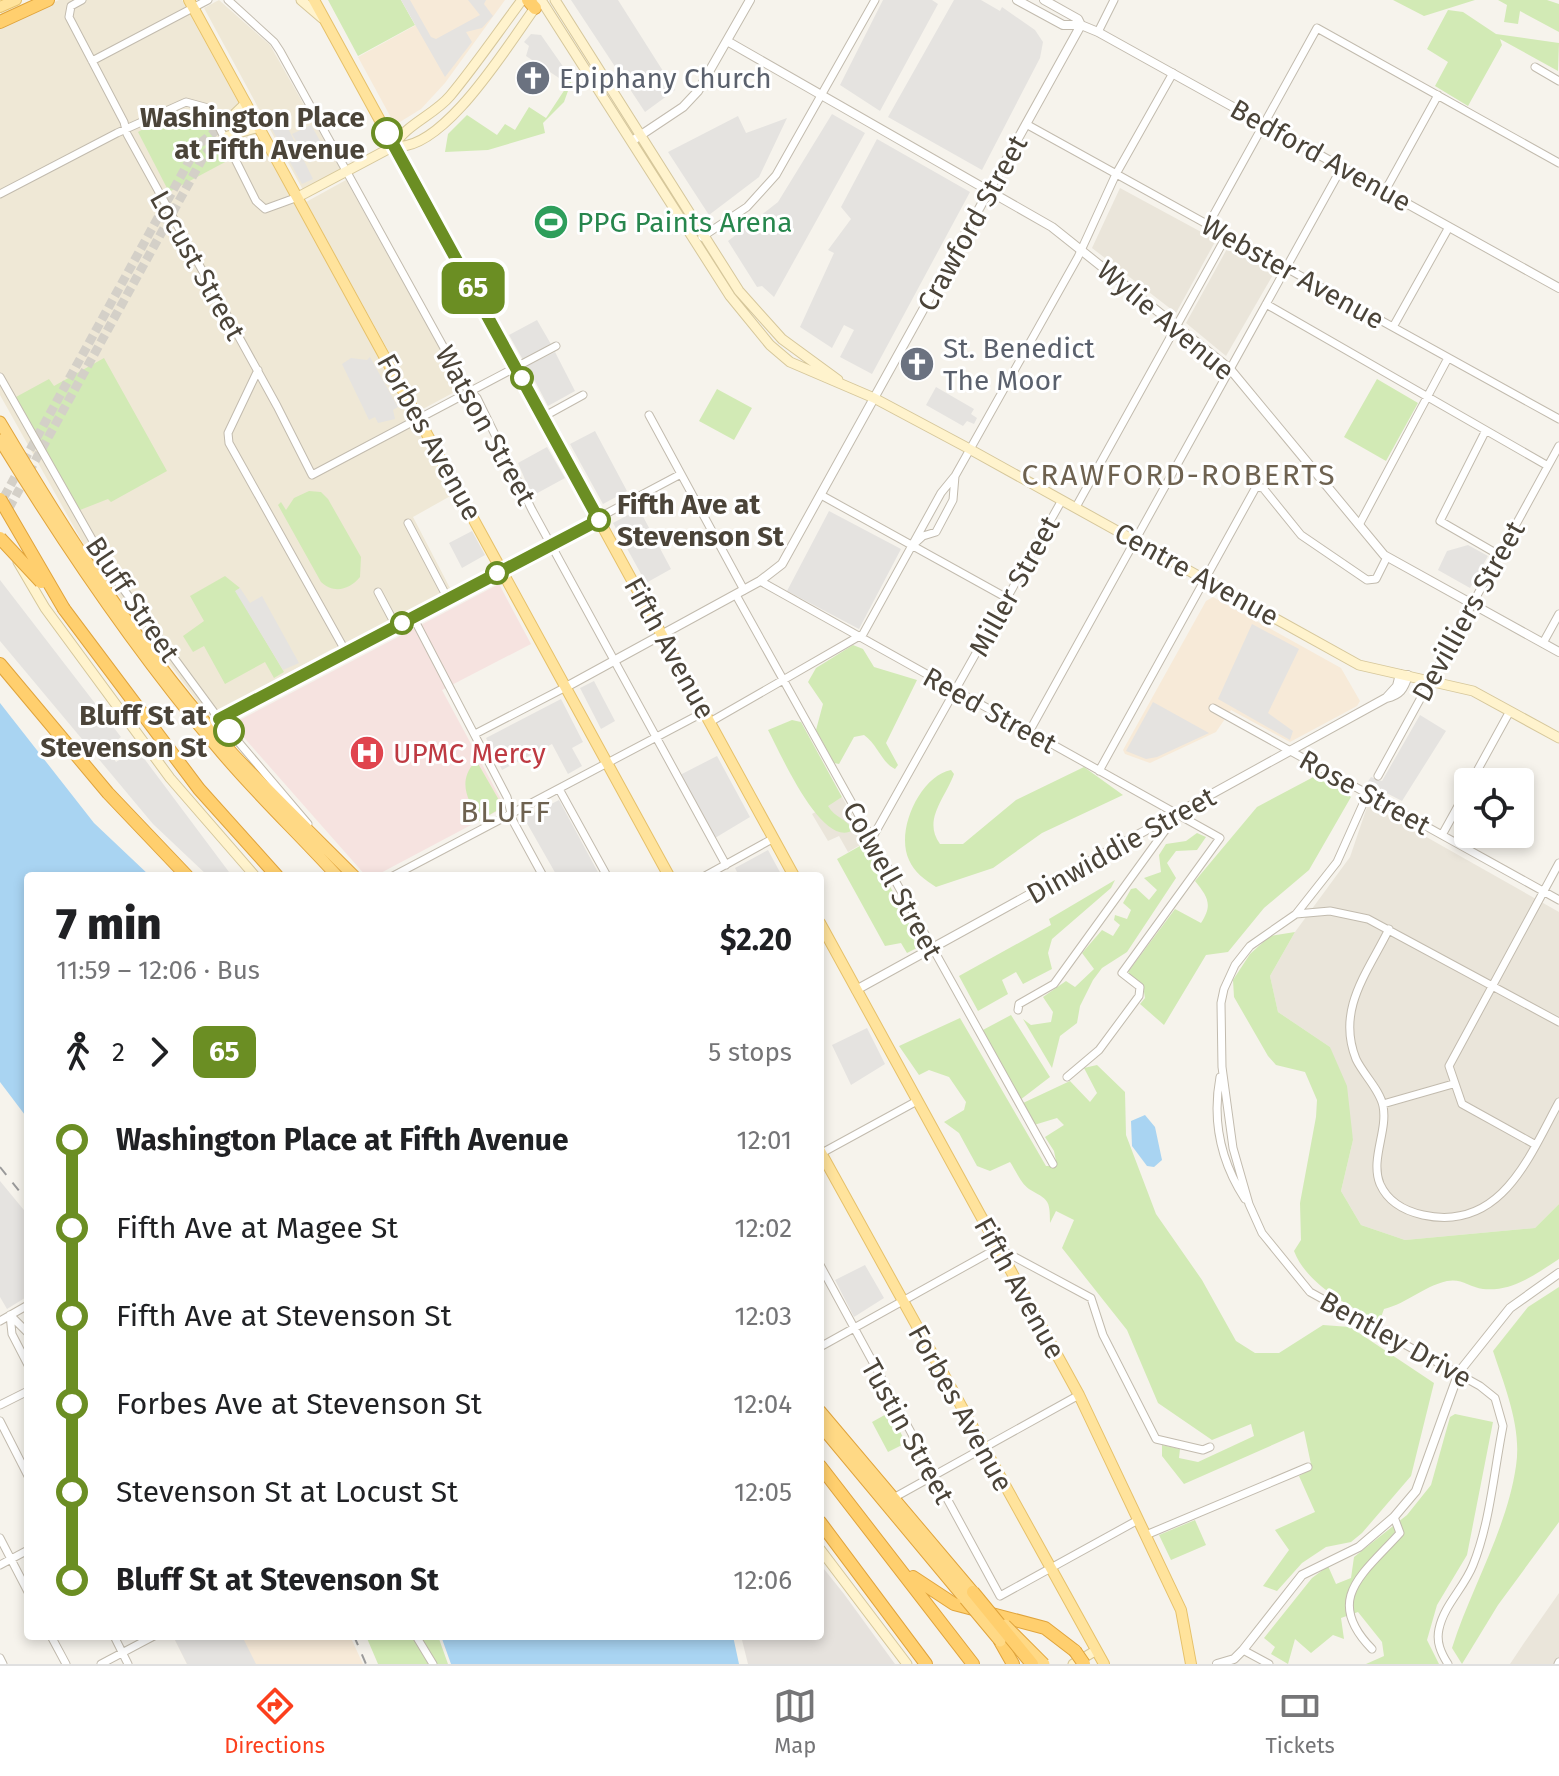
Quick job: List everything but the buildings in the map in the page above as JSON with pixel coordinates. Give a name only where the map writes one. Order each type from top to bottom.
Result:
[{"type":"highway","points":[[0,22],[48,0]]},
{"type":"highway","points":[[0,422],[97,577],[202,716],[234,754],[350,872]]},
{"type":"highway","points":[[0,440],[92,587],[169,688],[243,778],[333,872]]},
{"type":"highway","points":[[3,503],[64,609]]},
{"type":"highway","points":[[0,538],[64,609],[199,789],[273,872]]},
{"type":"highway","points":[[0,664],[108,793],[183,872]]},
{"type":"highway","points":[[824,1416],[969,1596],[1015,1664]]},
{"type":"highway","points":[[824,1430],[1032,1664]]},
{"type":"highway","points":[[824,1471],[973,1664]]},
{"type":"highway","points":[[824,1527],[926,1664]]},
{"type":"highway","points":[[893,1558],[946,1601],[1038,1625],[1058,1636],[1074,1658],[1084,1664]]},
{"type":"highway","points":[[969,1596],[1044,1664]]},
{"type":"main road","points":[[0,7],[16,0]]},
{"type":"main road","points":[[301,0],[325,20]]},
{"type":"main road","name":"Fifth Avenue","points":[[314,0],[792,872]]},
{"type":"main road","points":[[298,197],[394,146],[404,133],[427,118],[449,97],[522,0]]},
{"type":"main road","name":"Centre Avenue","points":[[555,0],[699,238],[766,324],[799,353],[844,384],[970,449],[1359,665],[1473,691],[1559,738]]},
{"type":"main road","points":[[394,146],[411,146],[450,118],[536,2]]},
{"type":"main road","name":"Centre Avenue","points":[[536,2],[564,35],[636,138]]},
{"type":"main road","name":"Forbes Avenue","points":[[192,4],[667,872]]},
{"type":"main road","points":[[223,125],[246,103]]},
{"type":"main road","points":[[228,136],[259,127]]},
{"type":"main road","points":[[0,517],[3,503]]},
{"type":"main road","points":[[0,527],[34,591],[63,634],[178,789],[251,872]]},
{"type":"main road","name":"Fifth Avenue","points":[[825,944],[856,990],[1079,1395],[1181,1610],[1191,1664]]},
{"type":"main road","name":"Forbes Avenue","points":[[824,1160],[1104,1664]]},
{"type":"main road","points":[[824,1554],[907,1664]]},
{"type":"main road","points":[[1074,1658],[1095,1651]]},
{"type":"street","name":"Locust Street","points":[[82,0],[68,10],[92,61],[206,283],[258,370],[312,475],[420,418]]},
{"type":"street","points":[[92,61],[192,4],[208,0]]},
{"type":"street","name":"Watson Street","points":[[228,0],[274,42],[505,450],[552,544],[726,865]]},
{"type":"street","points":[[636,138],[675,113],[698,91],[750,0]]},
{"type":"street","points":[[699,238],[732,219],[776,175],[875,0]]},
{"type":"street","name":"Bedford Avenue","points":[[1017,0],[1063,25],[1081,25],[1098,32],[1559,288]]},
{"type":"street","name":"Bedford Avenue","points":[[1044,0],[1078,19],[1081,25]]},
{"type":"street","points":[[1098,32],[1114,0]]},
{"type":"street","name":"Crawford Street","points":[[566,687],[760,581],[782,564],[1081,25]]},
{"type":"street","points":[[1208,225],[1317,28],[1559,163]]},
{"type":"street","name":"Wylie Avenue","points":[[727,41],[1052,227],[1230,369],[1387,557],[1559,652]]},
{"type":"street","points":[[1535,67],[1559,81]]},
{"type":"street","points":[[401,872],[658,736],[783,681],[860,637],[943,489],[955,476],[1081,250],[1116,174],[1173,73]]},
{"type":"street","points":[[1385,191],[1438,95]]},
{"type":"street","points":[[0,194],[172,105],[197,103],[214,117],[256,201],[265,209],[298,197]]},
{"type":"street","name":"Webster Avenue","points":[[1026,124],[1559,419]]},
{"type":"street","points":[[1029,732],[1342,167]]},
{"type":"street","points":[[1393,327],[1449,227]]},
{"type":"street","points":[[1076,507],[1227,235]]},
{"type":"street","points":[[1266,304],[1426,399],[1548,466]]},
{"type":"street","points":[[420,418],[556,346]]},
{"type":"street","points":[[1359,525],[1448,358]]},
{"type":"street","points":[[258,370],[228,433],[229,443],[346,652]]},
{"type":"street","name":"Bluff Street","points":[[0,377],[110,571],[219,719],[351,872]]},
{"type":"street","points":[[543,417],[583,395]]},
{"type":"street","name":"Colwell Street","points":[[649,415],[783,681],[1053,1164]]},
{"type":"street","points":[[1485,432],[1440,517],[1443,524],[1499,555]]},
{"type":"street","name":"Devilliers Street","points":[[1378,776],[1559,446]]},
{"type":"street","points":[[219,719],[681,474]]},
{"type":"street","points":[[933,534],[954,495],[955,476]]},
{"type":"street","points":[[1099,771],[1258,485],[1301,535],[1372,581],[1387,557]]},
{"type":"street","points":[[943,489],[949,488],[954,495]]},
{"type":"street","points":[[821,495],[1007,598]]},
{"type":"street","name":"Miller Street","points":[[871,840],[1062,500]]},
{"type":"street","points":[[408,523],[448,599]]},
{"type":"street","points":[[922,526],[924,532],[933,534]]},
{"type":"street","points":[[912,546],[923,536],[933,534]]},
{"type":"street","name":"Reed Street","points":[[760,581],[1220,838],[1122,973],[1140,987],[1139,996],[1099,1050],[1067,1077]]},
{"type":"street","points":[[378,592],[396,626]]},
{"type":"street","points":[[1543,643],[1559,614]]},
{"type":"street","points":[[413,617],[475,734],[541,872]]},
{"type":"street","name":"Dinwiddie Street","points":[[856,990],[1386,698],[1404,674]]},
{"type":"street","points":[[475,734],[566,687]]},
{"type":"street","name":"Rose Street","points":[[1213,708],[1559,900]]},
{"type":"street","points":[[1479,768],[1510,711]]},
{"type":"street","points":[[559,789],[605,872]]},
{"type":"street","points":[[1296,914],[1337,862],[1367,795]]},
{"type":"street","points":[[1442,835],[1454,813]]},
{"type":"street","points":[[1018,1010],[1019,1004],[1054,984],[1177,814]]},
{"type":"street","points":[[713,872],[774,838]]},
{"type":"street","points":[[1536,1145],[1462,1104],[1453,1084],[1450,1060],[1559,863]]},
{"type":"street","points":[[1296,914],[1351,914],[1389,929],[1559,1022]]},
{"type":"street","name":"Bentley Drive","points":[[1296,914],[1268,931],[1235,965],[1221,1003],[1222,1067],[1233,1148],[1249,1204],[1271,1246],[1310,1292],[1459,1372],[1495,1398],[1503,1426],[1474,1563],[1445,1609],[1438,1633],[1440,1651],[1448,1664]]},
{"type":"street","points":[[1389,929],[1354,994],[1348,1016],[1356,1058],[1383,1104],[1377,1175],[1384,1192],[1409,1211],[1442,1217],[1481,1210],[1511,1186],[1559,1102]]},
{"type":"street","points":[[1383,1104],[1453,1084]]},
{"type":"street","points":[[824,1151],[917,1101]]},
{"type":"street","points":[[824,1345],[998,1248],[1091,1298],[1103,1335],[1156,1439],[1203,1450],[1210,1447]]},
{"type":"street","name":"Tustin Street","points":[[824,1273],[1000,1596],[1050,1569]]},
{"type":"street","points":[[1217,1664],[1234,1659],[1243,1650],[1302,1575],[1359,1547],[1394,1517],[1416,1491],[1459,1372],[1510,1308],[1559,1273]]},
{"type":"street","points":[[0,1321],[24,1307]]},
{"type":"street","points":[[10,1315],[24,1329]]},
{"type":"street","points":[[10,1315],[12,1334],[24,1357]]},
{"type":"street","points":[[0,1405],[24,1393]]},
{"type":"street","points":[[897,1496],[1079,1395]]},
{"type":"street","points":[[0,1421],[24,1468]]},
{"type":"street","points":[[1146,1535],[1308,1467]]},
{"type":"street","points":[[1372,1649],[1353,1629],[1347,1614],[1348,1602],[1354,1584],[1400,1533],[1394,1517]]},
{"type":"street","points":[[1050,1569],[1138,1520]]},
{"type":"street","points":[[0,1538],[24,1584]]},
{"type":"street","points":[[0,1565],[24,1552]]},
{"type":"street","points":[[53,1640],[66,1664]]},
{"type":"street","points":[[116,1640],[128,1664]]},
{"type":"street","points":[[101,1664],[146,1640]]},
{"type":"street","points":[[418,1640],[433,1664]]},
{"type":"street","points":[[1243,1650],[1252,1660],[1269,1664]]},
{"type":"street","points":[[0,1658],[3,1664]]},
{"type":"shaded area","points":[[59,0],[182,0],[454,494],[413,517],[451,590],[348,645],[332,649],[209,717],[93,561],[0,395],[0,27]]},
{"type":"shaded area","points":[[219,0],[270,45],[341,170],[303,190],[204,8]]},
{"type":"shaded area","points":[[401,0],[410,0],[431,37],[436,39],[480,15],[468,0],[486,0],[484,4],[493,16],[482,28],[466,32],[472,42],[445,77]]},
{"type":"shaded area","points":[[402,0],[505,0],[445,83],[421,109],[395,125],[358,57],[416,25]]},
{"type":"shaded area","points":[[571,0],[618,0],[675,90],[645,112]]},
{"type":"shaded area","points":[[883,0],[932,0],[938,4],[880,111],[840,85]]},
{"type":"shaded area","points":[[954,0],[981,0],[1000,11],[1002,7],[1035,30],[1043,42],[1040,58],[982,170],[888,117]]},
{"type":"shaded area","points":[[531,34],[541,35],[569,75],[565,82],[526,56],[529,46],[524,42]]},
{"type":"shaded area","points":[[281,114],[313,179],[302,184],[268,122]]},
{"type":"shaded area","points":[[832,114],[865,133],[774,297],[762,286],[757,287],[728,241],[778,202]]},
{"type":"shaded area","points":[[738,116],[746,133],[787,118],[759,177],[709,215],[668,152]]},
{"type":"shaded area","points":[[311,125],[327,153],[309,163],[292,134]]},
{"type":"shaded area","points":[[877,139],[970,192],[872,374],[840,357],[854,330],[844,325],[832,348],[800,327],[834,253],[828,250],[851,219],[841,207]]},
{"type":"shaded area","points":[[346,180],[462,388],[421,410],[306,202]]},
{"type":"shaded area","points":[[1120,188],[1216,240],[1176,313],[1092,248]]},
{"type":"shaded area","points":[[1228,247],[1274,273],[1226,356],[1186,323]]},
{"type":"shaded area","points":[[537,320],[552,346],[523,360],[509,335]]},
{"type":"shaded area","points":[[555,352],[575,391],[548,406],[527,366]]},
{"type":"shaded area","points":[[370,357],[398,407],[393,410],[395,419],[378,423],[375,417],[369,420],[342,364],[351,358],[367,360]]},
{"type":"shaded area","points":[[936,387],[974,409],[971,414],[977,418],[974,424],[967,421],[963,426],[926,405]]},
{"type":"shaded area","points":[[595,431],[627,491],[603,504],[570,444]]},
{"type":"shaded area","points":[[547,447],[565,478],[532,496],[518,463]]},
{"type":"shaded area","points":[[639,509],[671,569],[646,583],[613,523]]},
{"type":"shaded area","points":[[829,511],[901,549],[859,629],[787,591]]},
{"type":"shaded area","points":[[472,531],[485,555],[462,568],[449,543]]},
{"type":"shaded area","points":[[1468,545],[1488,556],[1470,588],[1438,570],[1447,551]]},
{"type":"shaded area","points":[[0,580],[121,737],[107,748],[116,762],[137,749],[229,872],[204,872],[153,824],[0,641]]},
{"type":"shaded area","name":"UPMC Mercy","points":[[499,584],[531,644],[442,690],[505,807],[383,872],[362,872],[232,724]]},
{"type":"shaded area","points":[[240,588],[250,603],[262,596],[299,663],[283,670],[235,591]]},
{"type":"shaded area","points":[[1213,597],[1341,668],[1360,701],[1357,706],[1290,742],[1231,710],[1216,732],[1150,763],[1125,754],[1123,750],[1206,601]]},
{"type":"shaded area","points":[[1252,624],[1299,649],[1268,713],[1293,731],[1290,740],[1218,699]]},
{"type":"shaded area","points":[[594,681],[615,721],[601,729],[580,688]]},
{"type":"shaded area","points":[[561,699],[583,742],[572,748],[582,766],[568,774],[552,744],[502,770],[486,738]]},
{"type":"shaded area","points":[[1153,702],[1209,733],[1157,757],[1146,759],[1126,751]]},
{"type":"shaded area","points":[[1420,715],[1446,731],[1402,801],[1367,783],[1371,777],[1382,781]]},
{"type":"shaded area","points":[[717,756],[750,817],[715,838],[678,776]]},
{"type":"shaded area","points":[[842,797],[867,841],[848,852],[839,836],[828,841],[812,814]]},
{"type":"shaded area","points":[[559,800],[598,872],[555,872],[524,818]]},
{"type":"shaded area","points":[[1368,804],[1559,912],[1559,1204],[1535,1228],[1405,1240],[1361,1225],[1341,1191],[1353,1140],[1330,1047],[1278,1012],[1270,976],[1295,932],[1350,857]]},
{"type":"shaded area","points":[[768,850],[780,872],[737,872],[735,868]]},
{"type":"shaded area","points":[[867,1028],[885,1064],[851,1085],[832,1045]]},
{"type":"shaded area","points":[[0,1181],[24,1210],[24,1298],[7,1309],[0,1297]]},
{"type":"shaded area","points":[[865,1265],[884,1298],[854,1317],[835,1280]]},
{"type":"shaded area","points":[[824,1569],[895,1664],[748,1664],[742,1640],[824,1640]]},
{"type":"shaded area","points":[[1559,1593],[1559,1664],[1510,1664],[1524,1643]]},
{"type":"shaded area","points":[[175,1640],[352,1640],[363,1664],[187,1664]]},
{"type":"shaded area","points":[[175,1640],[244,1640],[256,1664],[187,1664]]},
{"type":"green space","points":[[328,0],[401,0],[415,25],[358,56]]},
{"type":"green space","points":[[1393,0],[1475,0],[1424,16]]},
{"type":"green space","points":[[1498,0],[1547,0],[1559,4],[1559,32],[1520,11],[1518,24],[1504,22],[1507,5]]},
{"type":"green space","points":[[1448,10],[1463,12],[1496,34],[1559,43],[1558,71],[1500,39],[1502,45],[1468,106],[1435,86],[1448,62],[1427,49]]},
{"type":"green space","points":[[573,77],[564,102],[543,123],[545,133],[488,150],[445,152],[448,134],[467,115],[497,135],[505,124],[515,130],[529,107],[546,118]]},
{"type":"green space","points":[[189,111],[205,120],[227,161],[169,192],[138,132],[165,116]]},
{"type":"green space","points":[[104,358],[167,471],[111,502],[108,499],[80,510],[16,397],[49,379],[54,386]]},
{"type":"green space","points":[[1377,379],[1418,403],[1386,461],[1344,437]]},
{"type":"green space","points":[[717,389],[752,408],[734,440],[699,421]]},
{"type":"green space","points":[[309,491],[321,492],[328,499],[361,557],[360,577],[351,585],[336,589],[321,582],[278,505],[281,502],[286,510],[294,498]]},
{"type":"green space","points":[[225,576],[240,588],[236,591],[284,672],[274,678],[265,662],[225,684],[204,646],[193,652],[183,636],[204,621],[190,596]]},
{"type":"green space","points":[[853,645],[863,649],[874,667],[917,680],[886,743],[898,765],[895,769],[864,735],[854,737],[839,764],[834,763],[816,730],[823,704],[808,682],[816,668]]},
{"type":"green space","points":[[792,720],[801,722],[842,797],[828,806],[853,830],[841,832],[828,826],[792,777],[768,730]]},
{"type":"green space","points":[[476,760],[503,807],[479,821],[465,783]]},
{"type":"green space","points":[[1084,767],[1123,795],[1042,833],[993,868],[936,887],[911,864],[905,835],[908,820],[920,793],[940,774],[951,770],[954,774],[934,817],[935,835],[940,844],[963,844],[1016,800]]},
{"type":"green space","points":[[1321,773],[1351,797],[1309,870],[1264,908],[1228,952],[1206,955],[1164,1025],[1140,1004],[1145,998],[1143,986],[1128,972],[1175,909],[1201,923],[1208,906],[1195,881],[1257,807]]},
{"type":"green space","points":[[1197,833],[1206,837],[1197,850],[1176,851],[1167,863],[1176,878],[1127,952],[1102,968],[1093,980],[1080,1006],[1077,1023],[1060,1036],[1052,1068],[1023,1019],[1031,1025],[1051,1022],[1053,1012],[1043,997],[1066,981],[1075,987],[1094,969],[1082,953],[1102,930],[1113,936],[1120,925],[1114,920],[1115,915],[1127,919],[1131,910],[1123,903],[1131,889],[1136,888],[1149,900],[1157,890],[1144,878],[1161,872],[1159,855],[1166,844],[1186,841]]},
{"type":"green space","points":[[867,842],[921,946],[907,953],[901,943],[885,946],[837,859]]},
{"type":"green space","points":[[1115,880],[1111,888],[1052,939],[1048,953],[1052,969],[1023,984],[1016,972],[1002,980],[1008,994],[978,1011],[959,976],[1051,925],[1049,919]]},
{"type":"green space","points":[[1295,932],[1270,976],[1278,1012],[1330,1047],[1347,1086],[1353,1140],[1341,1191],[1361,1225],[1405,1240],[1535,1228],[1559,1204],[1559,1259],[1523,1281],[1504,1288],[1483,1289],[1452,1280],[1438,1284],[1384,1309],[1380,1320],[1340,1300],[1308,1273],[1294,1251],[1301,1240],[1300,1203],[1317,1100],[1305,1072],[1276,1065],[1268,1056],[1234,997],[1233,980],[1250,954],[1270,936]]},
{"type":"green space","points":[[1011,1015],[1050,1077],[1020,1100],[981,1031]]},
{"type":"green space","points":[[960,1018],[1046,1166],[1057,1166],[1054,1151],[1045,1137],[1064,1125],[1057,1118],[1034,1125],[1023,1103],[1070,1081],[1090,1102],[1097,1093],[1084,1068],[1097,1065],[1125,1092],[1126,1135],[1156,1214],[1202,1280],[1236,1341],[1255,1353],[1279,1353],[1323,1325],[1350,1327],[1434,1383],[1411,1476],[1362,1533],[1351,1542],[1326,1547],[1302,1563],[1277,1591],[1263,1586],[1289,1550],[1275,1530],[1315,1512],[1299,1476],[1312,1469],[1304,1431],[1184,1484],[1162,1456],[1162,1445],[1180,1449],[1179,1458],[1198,1462],[1254,1436],[1251,1424],[1212,1440],[1158,1403],[1127,1330],[1062,1248],[1074,1220],[1056,1211],[1050,1223],[1047,1201],[1026,1187],[1010,1162],[990,1171],[977,1166],[959,1133],[944,1122],[964,1110],[966,1102],[949,1077],[929,1070],[919,1075],[899,1046]]},
{"type":"green space","points":[[1559,1287],[1559,1522],[1498,1605],[1462,1664],[1452,1648],[1505,1513],[1516,1466],[1515,1422],[1493,1351],[1528,1307]]},
{"type":"green space","points":[[890,1412],[906,1443],[888,1452],[872,1422]]},
{"type":"green space","points":[[1455,1414],[1493,1422],[1467,1555],[1437,1605],[1427,1640],[1439,1664],[1366,1664],[1384,1656],[1382,1642],[1358,1612],[1341,1618],[1344,1639],[1333,1635],[1311,1653],[1295,1639],[1288,1664],[1271,1654],[1275,1647],[1264,1638],[1312,1578],[1328,1566],[1336,1584],[1351,1578],[1354,1557],[1407,1515],[1431,1485],[1450,1417]]},
{"type":"green space","points":[[1195,1520],[1206,1545],[1171,1560],[1159,1535]]},
{"type":"green space","points":[[368,1640],[439,1640],[448,1664],[378,1664]]},
{"type":"water","points":[[0,703],[94,823],[146,872],[24,872],[24,1114],[0,1082]]},
{"type":"water","points":[[1145,1115],[1155,1127],[1162,1160],[1154,1167],[1147,1166],[1132,1146],[1131,1121]]},
{"type":"water","points":[[442,1640],[734,1640],[739,1664],[451,1664]]},
{"type":"tunnel","points":[[4,497],[198,145],[223,125]]},
{"type":"tunnel","points":[[9,508],[205,154],[228,136]]},
{"type":"railway","points":[[0,1167],[24,1197]]},
{"type":"railway","points":[[356,1640],[366,1664]]},
{"type":"bus line","name":"65","points":[[229,731],[219,719],[599,520],[387,133]]},
{"type":"place","name":"Epiphany Church","points":[[533,78]]},
{"type":"place","name":"Washington Place at Fifth Avenue","points":[[387,133]]},
{"type":"place","name":"PPG Paints Arena","points":[[551,222]]},
{"type":"place","name":"St. Benedict The Moor","points":[[917,364]]},
{"type":"place","name":"Fifth Ave at Stevenson St","points":[[599,520]]},
{"type":"place","name":"Bluff St at Stevenson St","points":[[229,731]]},
{"type":"place","name":"UPMC Mercy","points":[[367,753]]},
{"type":"district","name":"CRAWFORD-ROBERTS","points":[[1179,475]]},
{"type":"district","name":"BLUFF","points":[[506,812]]}]
